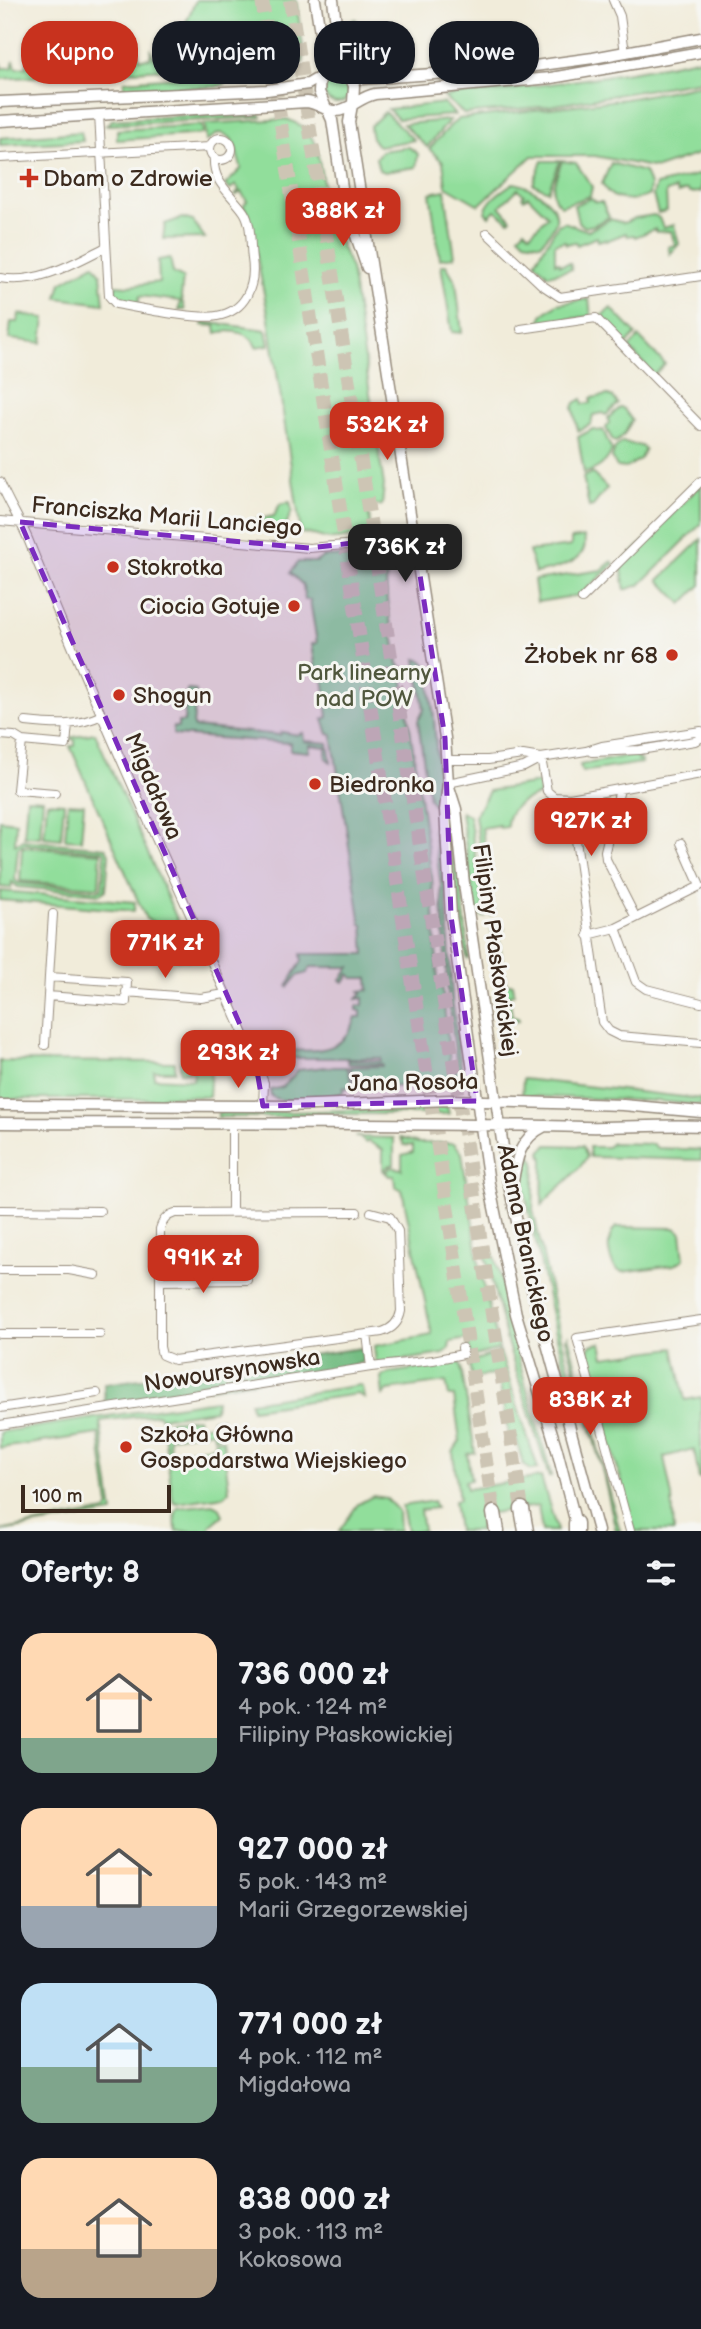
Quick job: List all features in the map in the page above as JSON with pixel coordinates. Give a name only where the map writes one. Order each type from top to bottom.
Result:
[{"type":"highway","points":[[522,1509],[526,1531]]},
{"type":"highway","points":[[494,1513],[497,1531]]},
{"type":"main road","points":[[316,0],[319,21]]},
{"type":"main road","points":[[333,0],[336,21]]},
{"type":"main road","points":[[415,75],[509,69],[625,53],[701,38]]},
{"type":"main road","points":[[0,121],[307,102],[327,109],[341,110],[362,97],[380,93],[551,78],[701,52]]},
{"type":"main road","points":[[0,103],[267,90],[308,84],[314,80]]},
{"type":"main road","points":[[320,84],[320,96],[327,109]]},
{"type":"main road","points":[[353,84],[353,104]]},
{"type":"main road","name":"Filipiny Płaskowickiej","points":[[353,104],[349,122],[446,760],[448,783],[445,810],[451,916],[480,1125]]},
{"type":"main road","name":"Filipiny Płaskowickiej","points":[[327,109],[332,120],[346,209],[373,287]]},
{"type":"main road","name":"Filipiny Płaskowickiej","points":[[448,783],[456,809],[464,884],[499,1125]]},
{"type":"main road","name":"Jana Rosoła","points":[[0,1105],[263,1106],[495,1101],[662,1107],[701,1112]]},
{"type":"main road","name":"Jana Rosoła","points":[[0,1124],[701,1126]]},
{"type":"main road","name":"Adama Branickiego","points":[[480,1125],[510,1292],[554,1439],[576,1528]]},
{"type":"main road","name":"Adama Branickiego","points":[[499,1125],[511,1198],[532,1289],[597,1531]]},
{"type":"main road","name":"Adama Branickiego","points":[[511,1198],[518,1151],[530,1135],[547,1126]]},
{"type":"street","points":[[613,0],[620,16],[625,53]]},
{"type":"street","points":[[100,114],[109,296],[116,304],[208,317],[224,315],[250,291],[254,279],[247,221],[244,212],[218,181],[210,147]]},
{"type":"street","points":[[210,147],[220,138],[227,139],[232,145],[228,158],[214,158]]},
{"type":"street","points":[[0,158],[210,147]]},
{"type":"street","points":[[487,233],[542,285],[560,297],[701,276]]},
{"type":"street","points":[[0,278],[9,280],[52,273],[106,247]]},
{"type":"street","points":[[521,328],[596,318],[701,426]]},
{"type":"street","points":[[582,599],[701,481]]},
{"type":"street","name":"Migdałowa","points":[[0,482],[261,1075],[263,1106]]},
{"type":"street","name":"Franciszka Marii Lanciego","points":[[0,521],[309,548],[414,536]]},
{"type":"street","points":[[26,722],[68,724],[87,722],[102,715]]},
{"type":"street","points":[[0,735],[13,736],[22,741],[66,745],[68,724]]},
{"type":"street","points":[[446,760],[488,760],[523,755],[541,758],[701,732]]},
{"type":"street","points":[[586,751],[640,750],[701,738]]},
{"type":"street","points":[[22,741],[17,790],[55,793]]},
{"type":"street","points":[[448,783],[524,767],[541,758]]},
{"type":"street","points":[[541,758],[548,793],[554,797],[570,798],[701,774]]},
{"type":"street","points":[[620,789],[605,851],[606,859],[636,918]]},
{"type":"street","points":[[570,798],[599,1017],[605,1027],[614,1034],[625,1037],[701,1043]]},
{"type":"street","points":[[588,935],[616,928],[700,886],[681,843]]},
{"type":"street","points":[[45,1045],[53,914]]},
{"type":"street","points":[[616,928],[636,982],[646,989],[701,1003]]},
{"type":"street","points":[[48,996],[126,1002],[127,982],[49,977]]},
{"type":"street","points":[[126,992],[201,998],[225,994]]},
{"type":"street","points":[[232,1124],[232,1211]]},
{"type":"street","points":[[0,1210],[100,1211]]},
{"type":"street","points":[[357,1212],[232,1211],[175,1213],[166,1217],[160,1229],[162,1355],[168,1359],[237,1352],[385,1331],[392,1327],[401,1311],[398,1231],[390,1217],[371,1212]]},
{"type":"street","points":[[0,1270],[69,1270],[96,1275]]},
{"type":"street","points":[[160,1280],[247,1280]]},
{"type":"street","points":[[629,1531],[577,1338],[701,1320]]},
{"type":"street","points":[[0,1334],[100,1334]]},
{"type":"street","points":[[366,1334],[370,1367]]},
{"type":"street","name":"Nowoursynowska","points":[[0,1425],[370,1367],[433,1360],[463,1354],[463,1348]]},
{"type":"street","points":[[0,1408],[97,1393]]},
{"type":"highlighted area","points":[[20,522],[309,548],[414,536],[445,738],[451,916],[477,1101],[263,1106],[255,1059]]},
{"type":"green space","points":[[196,0],[296,0],[299,21],[187,21]]},
{"type":"green space","points":[[300,27],[304,54],[303,62],[300,63]]},
{"type":"green space","points":[[151,51],[152,70],[138,71],[138,52],[140,59],[150,58]]},
{"type":"green space","points":[[701,58],[701,81],[549,106],[464,114],[444,97],[591,78]]},
{"type":"green space","points":[[14,60],[16,68],[21,68],[21,78],[0,79],[0,61],[2,68],[12,68]]},
{"type":"green space","points":[[152,79],[152,84],[225,84],[215,87],[124,89],[124,84],[138,84],[138,80]]},
{"type":"green space","points":[[326,84],[349,85],[349,95],[342,102],[332,102],[325,95]]},
{"type":"green space","points":[[701,85],[701,153],[657,168],[595,156],[532,156],[479,205],[446,186],[443,162],[429,149],[459,119],[625,99]]},
{"type":"green space","points":[[444,103],[455,115],[398,119],[388,109]]},
{"type":"green space","points":[[259,111],[261,117],[106,125],[112,120]]},
{"type":"green space","points":[[385,112],[414,140],[379,146],[376,144],[370,126]]},
{"type":"green space","points":[[287,119],[304,127],[316,144],[329,217],[351,269],[384,485],[382,505],[372,506],[367,510],[371,530],[341,539],[301,533],[269,319],[248,212],[243,206],[247,201],[241,192],[235,196],[239,190],[236,185],[230,189],[225,185],[241,166],[230,137],[219,133],[206,141],[205,124]]},
{"type":"green space","points":[[450,120],[427,147],[403,124],[404,124]]},
{"type":"green space","points":[[202,125],[203,134],[117,140],[117,130]]},
{"type":"green space","points":[[81,132],[83,141],[0,145],[0,138]]},
{"type":"green space","points":[[409,147],[418,154],[416,167],[384,172],[379,170],[376,158],[381,151]]},
{"type":"green space","points":[[542,161],[560,161],[548,191],[533,184]]},
{"type":"green space","points":[[562,161],[576,163],[592,187],[590,196],[561,206],[553,191]]},
{"type":"green space","points":[[611,163],[645,172],[650,185],[649,195],[629,200],[608,192],[602,184]]},
{"type":"green space","points":[[701,174],[701,192],[689,193],[688,190],[678,193],[676,189],[666,192],[667,211],[658,213],[653,195],[656,185]]},
{"type":"green space","points":[[513,183],[541,195],[556,213],[554,226],[541,244],[525,241],[519,235],[525,229],[530,234],[548,216],[528,196],[524,199],[518,189],[500,206],[511,219],[509,221],[495,210],[489,216],[485,212],[493,199]]},
{"type":"green space","points":[[445,190],[455,257],[440,259],[430,193]]},
{"type":"green space","points":[[591,198],[602,202],[609,217],[585,227],[578,222],[574,205]]},
{"type":"green space","points":[[654,215],[659,218],[663,228],[674,225],[679,244],[670,254],[668,247],[675,245],[671,231],[656,232],[655,229],[635,237],[627,236],[626,233],[606,241],[598,241],[597,237],[577,245],[576,242],[566,244],[565,241],[555,244],[555,263],[570,263],[572,269],[548,275],[535,262],[558,225],[564,222],[588,231],[610,219],[624,223]]},
{"type":"green space","points":[[182,218],[193,221],[205,238],[163,239],[165,224]]},
{"type":"green space","points":[[170,258],[173,273],[183,278],[181,297],[185,310],[179,310],[180,301],[140,296],[138,304],[118,300],[115,296],[115,285],[159,282],[158,260]]},
{"type":"green space","points":[[94,264],[101,274],[104,304],[57,298],[61,283]]},
{"type":"green space","points":[[441,265],[446,265],[456,282],[462,333],[452,332]]},
{"type":"green space","points":[[589,299],[591,316],[540,323],[542,315],[557,304]]},
{"type":"green space","points":[[611,308],[636,334],[626,345],[599,318]]},
{"type":"green space","points":[[19,314],[45,318],[42,343],[9,339],[11,322],[18,322]]},
{"type":"green space","points":[[204,322],[266,330],[269,345],[256,347],[250,338],[240,333],[216,333],[215,326],[203,325]]},
{"type":"green space","points":[[639,337],[665,364],[654,375],[629,348]]},
{"type":"green space","points":[[608,395],[618,404],[606,415],[593,415],[591,424],[578,431],[573,408],[575,403],[582,399],[583,404],[591,403],[591,398]]},
{"type":"green space","points":[[623,408],[632,420],[624,435],[616,442],[606,428],[608,418]]},
{"type":"green space","points":[[593,429],[603,430],[612,450],[601,465],[584,473],[578,437]]},
{"type":"green space","points":[[622,442],[645,449],[640,459],[626,468],[617,467],[612,458],[615,448]]},
{"type":"green space","points":[[592,473],[607,488],[593,506],[589,507],[583,477]]},
{"type":"green space","points":[[701,485],[701,524],[640,585],[625,590],[621,564]]},
{"type":"green space","points":[[290,502],[292,511],[283,532],[257,530],[247,526],[254,520],[274,516],[280,504]]},
{"type":"green space","points":[[584,537],[585,546],[577,559],[561,567],[535,573],[529,551],[571,546],[571,539]]},
{"type":"green space","points":[[701,539],[701,585],[682,604],[659,580]]},
{"type":"green space","name":"Park linearny nad POW","points":[[391,555],[386,582],[388,609],[398,664],[401,667],[432,878],[438,980],[442,985],[452,1082],[445,1084],[444,1088],[370,1085],[357,1087],[350,1067],[382,1064],[349,1064],[347,1060],[381,1061],[381,1058],[263,1058],[272,1050],[310,1050],[333,1046],[350,1031],[356,1017],[361,1017],[357,1006],[363,1005],[363,998],[357,999],[362,994],[360,991],[369,990],[368,978],[353,978],[349,974],[344,982],[341,980],[350,967],[311,967],[307,973],[297,976],[287,986],[302,961],[301,954],[365,954],[363,925],[332,735],[328,734],[323,719],[328,717],[322,669],[316,670],[312,644],[317,643],[310,600],[305,600],[303,585],[290,573],[298,562],[316,562],[323,557]]},
{"type":"green space","points":[[612,561],[614,564],[580,595],[537,602],[534,580],[602,570]]},
{"type":"green space","points":[[416,659],[427,666],[434,718],[440,803],[433,804],[429,799],[418,721],[424,709]]},
{"type":"green space","points":[[187,690],[196,691],[193,727],[280,735],[281,732],[298,735],[303,733],[304,741],[328,743],[331,762],[326,758],[326,747],[310,745],[309,752],[290,750],[290,743],[173,734],[173,727],[178,727],[178,722],[184,722]]},
{"type":"green space","points":[[95,733],[195,960],[176,959],[177,941],[168,941],[154,922],[146,919],[70,746],[75,746],[75,740],[69,738]]},
{"type":"green space","points":[[637,754],[642,763],[582,772],[580,765]]},
{"type":"green space","points":[[539,783],[539,795],[522,802],[512,810],[507,827],[500,828],[499,825],[482,828],[494,914],[490,915],[475,816],[489,791]]},
{"type":"green space","points":[[27,798],[43,799],[40,837],[24,836]]},
{"type":"green space","points":[[47,802],[64,803],[61,839],[44,837]]},
{"type":"green space","points":[[68,803],[84,804],[81,840],[65,839]]},
{"type":"green space","points":[[461,812],[469,815],[485,917],[479,916],[475,911]]},
{"type":"green space","points":[[449,813],[453,813],[467,959],[455,905]]},
{"type":"green space","points":[[442,814],[452,999],[462,1074],[455,1075],[441,885],[433,828],[438,826],[438,815]]},
{"type":"green space","points":[[0,820],[16,822],[15,844],[23,840],[106,848],[109,854],[106,890],[100,894],[18,887],[12,882],[11,888],[0,887]],"holes":[[[23,844],[103,851],[102,888],[99,890],[18,883],[15,879],[18,848]]]},
{"type":"green space","points":[[22,847],[101,853],[99,887],[20,881]]},
{"type":"green space","points":[[0,891],[135,902],[134,911],[0,900]]},
{"type":"green space","points":[[491,923],[498,923],[504,929],[497,931],[506,984],[513,984],[514,993],[509,995],[512,1017],[518,1017],[519,1020],[506,1022]]},
{"type":"green space","points":[[0,1061],[175,1062],[175,1071],[154,1071],[154,1078],[193,1080],[194,1072],[180,1072],[180,1061],[200,1062],[211,1067],[209,1097],[0,1099]]},
{"type":"green space","points":[[347,1067],[354,1087],[343,1088],[343,1093],[306,1100],[277,1099],[271,1096],[270,1090],[283,1087],[298,1070]]},
{"type":"green space","points":[[523,1079],[701,1099],[701,1105],[522,1096]]},
{"type":"green space","points":[[447,1106],[449,1114],[218,1117],[218,1112]]},
{"type":"green space","points":[[359,1137],[394,1138],[394,1165],[389,1165],[385,1170],[387,1172],[390,1167],[402,1169],[402,1155],[413,1152],[413,1146],[404,1145],[401,1138],[418,1143],[454,1143],[462,1153],[480,1269],[499,1349],[471,1357],[467,1339],[450,1342],[449,1349],[443,1354],[376,1364],[374,1346],[432,1335],[402,1190],[395,1186],[394,1176],[389,1176],[383,1170],[383,1150]]},
{"type":"green space","points":[[612,1143],[653,1144],[657,1148],[701,1150],[701,1160],[590,1157],[589,1147],[607,1147]]},
{"type":"green space","points":[[547,1145],[583,1146],[587,1157],[542,1205],[541,1152]]},
{"type":"green space","points":[[527,1151],[535,1161],[533,1210],[560,1334],[581,1411],[577,1413],[556,1334],[526,1197],[522,1169]]},
{"type":"green space","points":[[617,1227],[675,1228],[681,1233],[684,1259],[674,1265],[622,1272],[613,1264],[609,1251],[610,1237]]},
{"type":"green space","points":[[492,1250],[548,1464],[549,1477],[507,1342],[485,1254]]},
{"type":"green space","points":[[568,1336],[620,1531],[616,1531],[566,1339]]},
{"type":"green space","points":[[601,1343],[604,1357],[674,1348],[685,1400],[701,1397],[701,1479],[694,1449],[664,1457],[672,1497],[674,1531],[635,1531],[629,1518],[621,1480],[586,1358],[590,1356],[590,1345]]},
{"type":"green space","points":[[362,1348],[363,1362],[355,1365],[105,1405],[104,1384]]},
{"type":"green space","points":[[500,1352],[538,1469],[531,1470],[523,1465],[516,1437],[509,1438],[498,1374],[477,1377],[477,1381],[472,1382],[469,1362]]},
{"type":"green space","points":[[459,1362],[475,1452],[467,1454],[471,1480],[465,1481],[467,1489],[541,1477],[557,1531],[542,1531],[538,1506],[479,1515],[480,1531],[458,1531],[454,1501],[459,1500],[453,1452],[460,1441],[454,1396],[449,1396],[446,1382],[388,1390],[383,1395],[381,1377],[389,1373]]},
{"type":"green space","points":[[360,1385],[364,1398],[358,1394],[251,1409],[250,1402]]},
{"type":"green space","points":[[216,1400],[215,1410],[161,1418],[158,1414],[100,1421],[113,1513],[0,1531],[106,1511],[109,1506],[99,1434],[0,1448],[0,1432]]},
{"type":"green space","points":[[197,1418],[199,1426],[212,1424],[212,1419],[221,1418],[223,1435],[214,1437],[213,1431],[169,1437],[170,1452],[215,1446],[215,1440],[223,1439],[229,1491],[224,1496],[177,1503],[173,1501],[163,1427],[170,1421]]},
{"type":"green space","points":[[373,1496],[386,1498],[398,1511],[399,1531],[339,1531],[358,1504]]},
{"type":"green space","points":[[433,1501],[436,1508],[420,1510],[423,1531],[407,1531],[402,1506]]},
{"type":"green space","points":[[212,1504],[219,1507],[223,1515],[210,1526],[210,1531],[176,1531],[175,1515],[178,1508]]},
{"type":"tunnel","points":[[262,0],[494,1513]]},
{"type":"tunnel","points":[[290,0],[522,1509]]},
{"type":"place","name":"Dbam o Zdrowie","points":[[29,178]]},
{"type":"place","name":"Stokrotka","points":[[113,567]]},
{"type":"place","name":"Ciocia Gotuje","points":[[294,606]]},
{"type":"place","name":"Żłobek nr 68","points":[[672,655]]},
{"type":"place","name":"Shogun","points":[[119,695]]},
{"type":"place","name":"Biedronka","points":[[315,784]]},
{"type":"place","name":"Szkoła Główna Gospodarstwa Wiejskiego","points":[[126,1447]]}]
